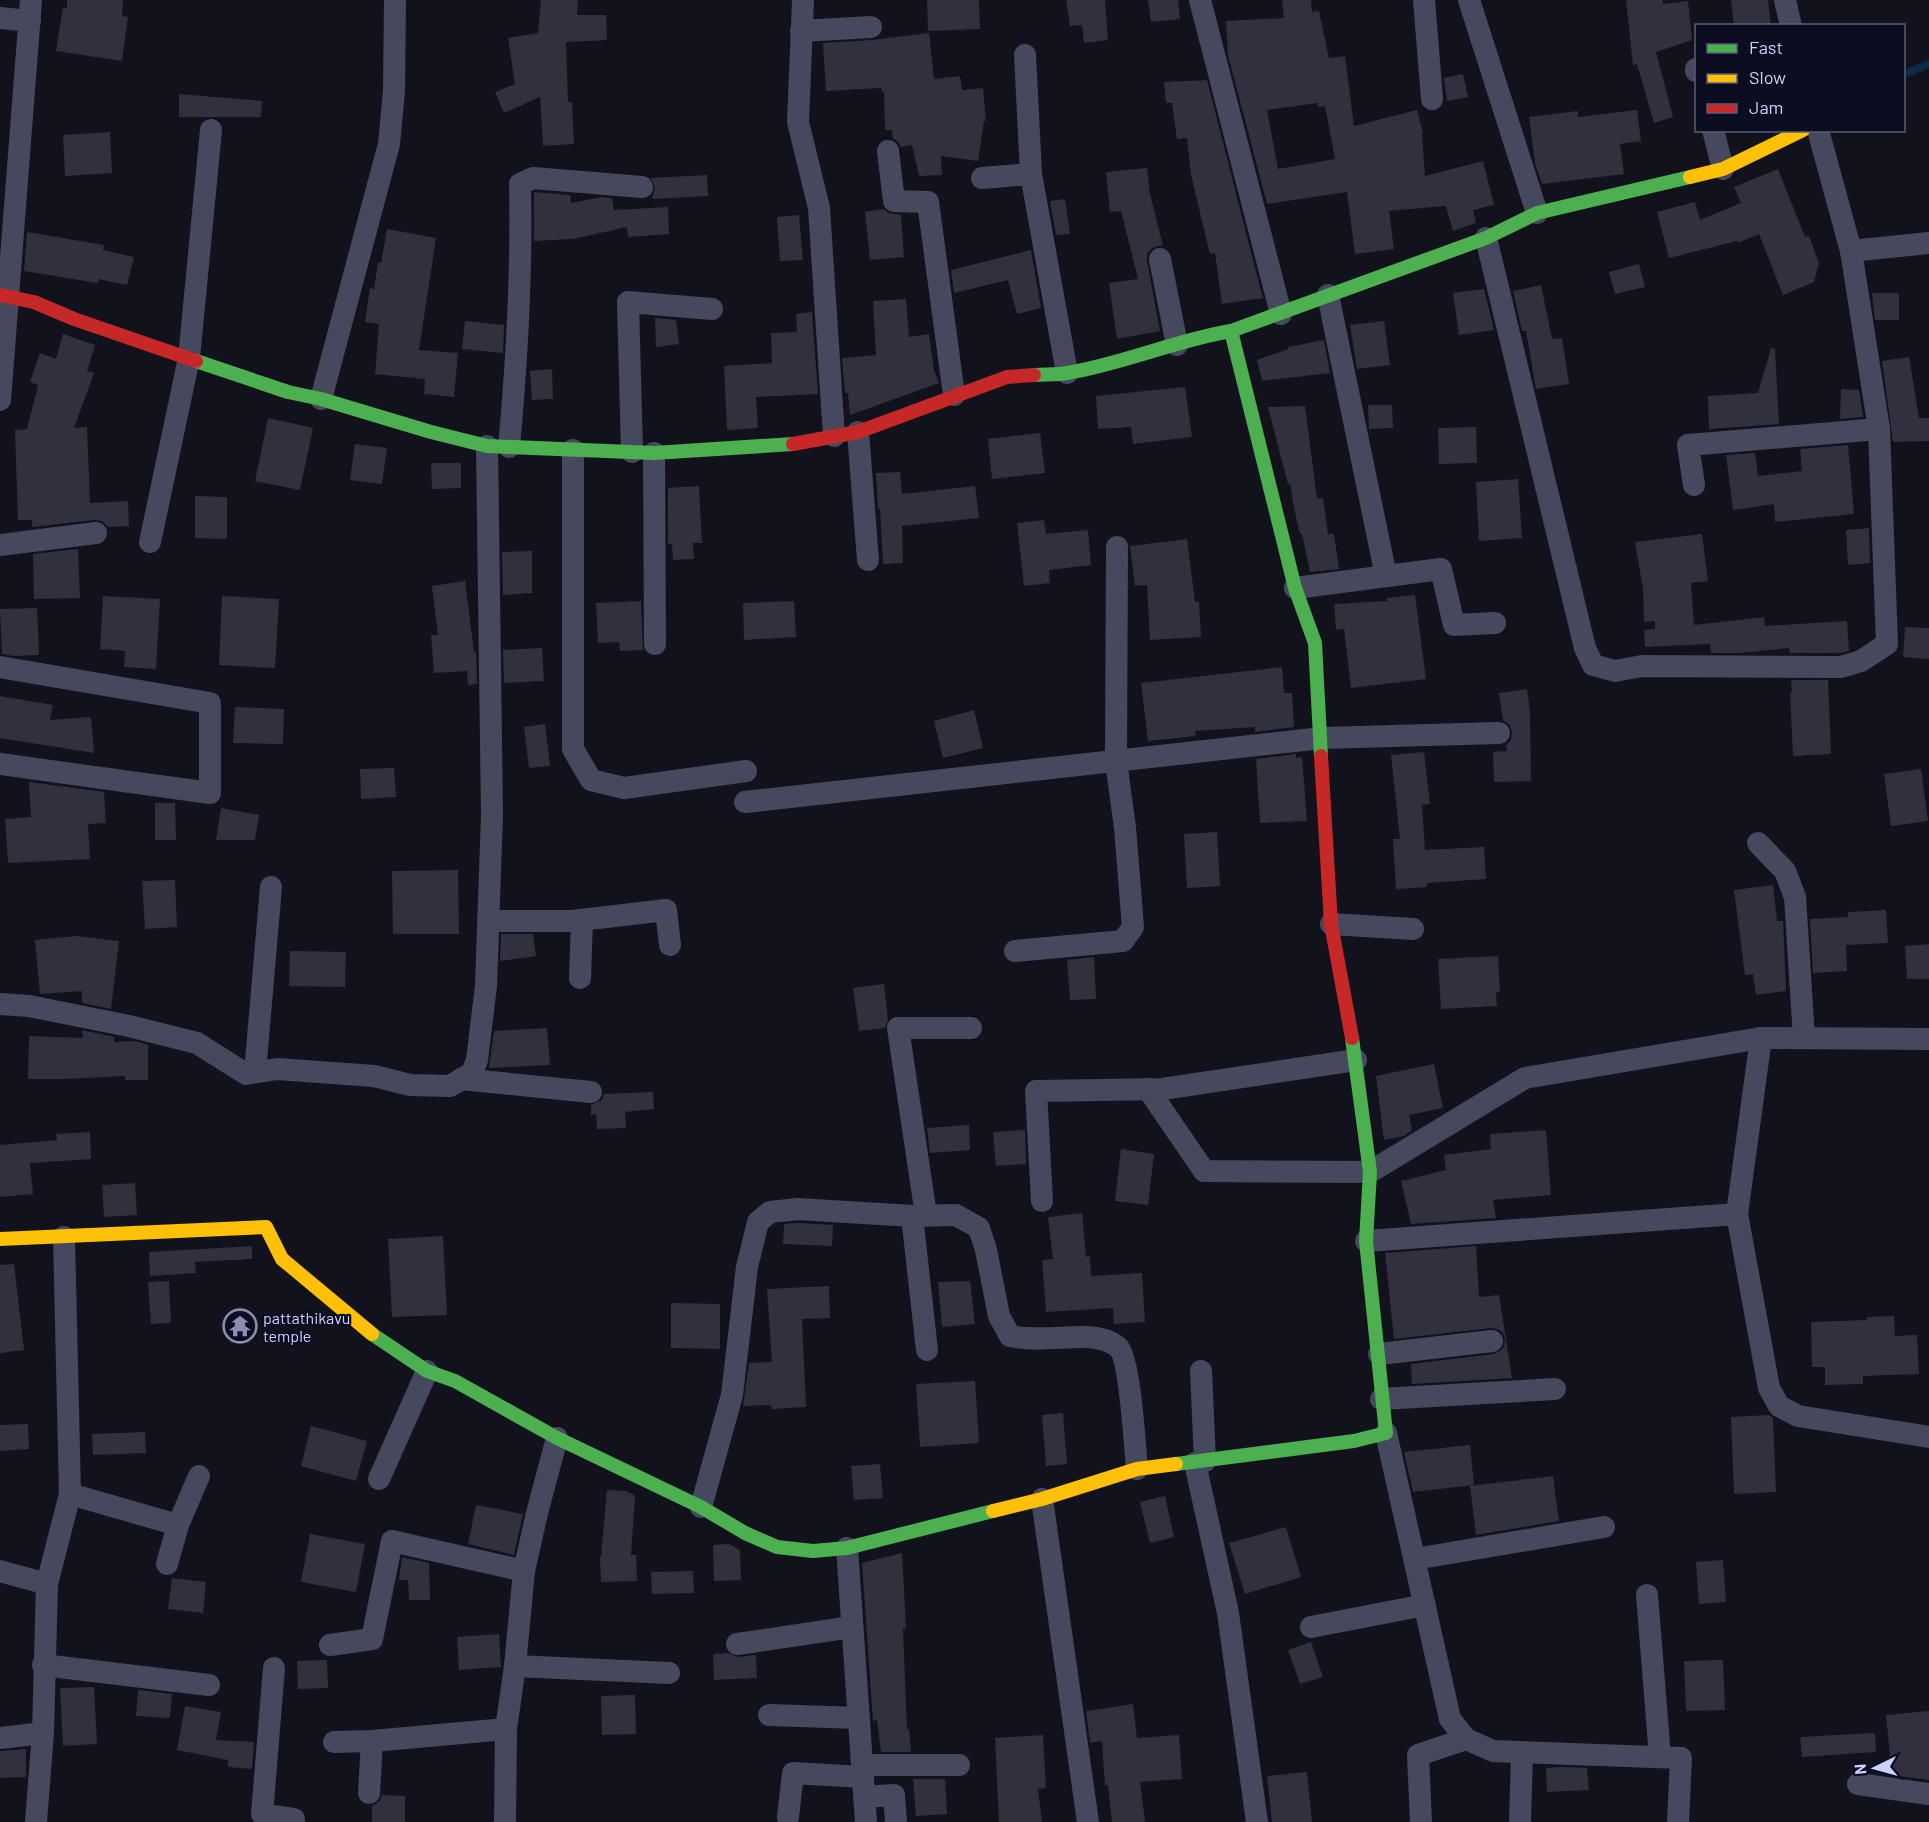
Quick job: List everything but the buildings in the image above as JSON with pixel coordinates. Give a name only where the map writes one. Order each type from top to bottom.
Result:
[{"type":"street","points":[[321,399],[389,144],[394,91],[395,0]]},
{"type":"street","points":[[803,0],[798,122],[819,208],[834,436]]},
{"type":"street","points":[[1424,0],[1432,99]]},
{"type":"street","points":[[1469,0],[1537,213]]},
{"type":"street","points":[[1785,0],[1791,24]]},
{"type":"street","points":[[1203,1],[1281,314]]},
{"type":"street","points":[[0,18],[31,10],[9,157],[0,400]]},
{"type":"street","points":[[801,31],[871,27]]},
{"type":"street","points":[[1025,55],[1031,174],[1067,373]]},
{"type":"street","points":[[150,542],[189,358],[211,130]]},
{"type":"street","points":[[1714,132],[1723,169]]},
{"type":"street","points":[[4,296],[34,302],[74,319],[288,392],[321,399],[431,432],[498,447],[643,452],[782,446],[858,432],[1007,377],[1067,373],[1207,335],[1231,331],[1486,238],[1537,213],[1723,169],[1799,132]]},
{"type":"street","points":[[1486,238],[1585,648],[1593,665],[1615,671],[1642,666],[1841,667],[1861,661],[1887,644],[1879,429],[1851,251],[1819,132]]},
{"type":"street","points":[[888,151],[894,201],[928,202],[954,395]]},
{"type":"street","points":[[982,178],[1031,174]]},
{"type":"street","points":[[0,1004],[29,1006],[129,1026],[197,1043],[246,1074],[277,1069],[374,1076],[410,1085],[450,1086],[472,1073],[477,1060],[486,986],[492,815],[498,447],[516,377],[521,223],[520,184],[533,178],[642,187]]},
{"type":"street","points":[[1851,251],[1929,243]]},
{"type":"street","points":[[1160,259],[1177,345]]},
{"type":"street","points":[[1328,295],[1386,576]]},
{"type":"street","points":[[655,644],[643,452],[628,302],[712,309]]},
{"type":"street","points":[[1231,331],[1295,588],[1315,643],[1332,924],[1356,1060],[1370,1172],[1366,1241],[1386,1433],[1450,1719],[1466,1739],[1493,1751],[1681,1758],[1678,1822]]},
{"type":"street","points":[[1694,485],[1688,444],[1879,429]]},
{"type":"street","points":[[858,432],[868,560]]},
{"type":"street","points":[[573,450],[573,749],[591,780],[624,788],[746,771]]},
{"type":"street","points":[[0,545],[96,533]]},
{"type":"street","points":[[1015,951],[1123,941],[1133,927],[1125,828],[1116,761],[1117,547]]},
{"type":"street","points":[[1295,588],[1441,569],[1454,625],[1495,623]]},
{"type":"street","points":[[0,667],[210,703],[210,792],[0,764]]},
{"type":"street","points":[[745,802],[1322,738],[1499,734]]},
{"type":"street","points":[[1758,843],[1785,871],[1795,897],[1804,1038]]},
{"type":"street","points":[[255,1072],[271,887]]},
{"type":"street","points":[[488,921],[582,920],[666,910],[670,945]]},
{"type":"street","points":[[580,978],[582,920]]},
{"type":"street","points":[[1332,924],[1413,929]]},
{"type":"street","points":[[927,1350],[919,1215],[898,1028],[971,1028]]},
{"type":"street","points":[[1761,1038],[1737,1214],[1769,1388],[1779,1406],[1798,1416],[1929,1437]]},
{"type":"street","points":[[1148,1089],[1203,1171],[1370,1172],[1525,1078],[1761,1038],[1929,1039]]},
{"type":"street","points":[[1042,1201],[1036,1091],[1162,1089],[1356,1060]]},
{"type":"street","points":[[461,1079],[591,1092]]},
{"type":"street","points":[[701,1507],[732,1395],[747,1268],[758,1222],[770,1212],[798,1209],[956,1215],[979,1228],[999,1316],[1010,1336],[1030,1340],[1083,1337],[1103,1339],[1119,1348],[1126,1366],[1137,1469]]},
{"type":"street","points":[[1366,1241],[1737,1214]]},
{"type":"street","points":[[0,1239],[266,1227],[282,1259],[361,1327],[427,1371],[455,1382],[557,1438],[701,1507],[745,1533],[777,1547],[813,1551],[847,1548],[1041,1499],[1137,1469],[1354,1441],[1386,1433]]},
{"type":"street","points":[[36,1822],[43,1733],[43,1665],[47,1584],[70,1494],[64,1237]]},
{"type":"street","points":[[1379,1354],[1492,1341]]},
{"type":"street","points":[[379,1479],[427,1371]]},
{"type":"street","points":[[1201,1371],[1200,1462],[1228,1613],[1257,1822]]},
{"type":"street","points":[[1382,1399],[1555,1389]]},
{"type":"street","points":[[505,1822],[506,1729],[515,1666],[524,1571],[557,1438]]},
{"type":"street","points":[[167,1564],[178,1525],[199,1476]]},
{"type":"street","points":[[70,1494],[178,1525]]},
{"type":"street","points":[[1041,1499],[1088,1822]]},
{"type":"street","points":[[1415,1559],[1604,1527]]},
{"type":"street","points":[[330,1645],[372,1639],[392,1541],[524,1571]]},
{"type":"street","points":[[847,1548],[866,1822]]},
{"type":"street","points":[[0,1571],[47,1584]]},
{"type":"street","points":[[1647,1595],[1660,1757]]},
{"type":"street","points":[[1311,1626],[1425,1605]]},
{"type":"street","points":[[737,1644],[852,1627]]},
{"type":"street","points":[[43,1665],[209,1685]]},
{"type":"street","points":[[515,1666],[669,1673]]},
{"type":"street","points":[[274,1668],[262,1814],[294,1819],[294,1822]]},
{"type":"street","points":[[769,1715],[859,1718]]},
{"type":"street","points":[[334,1742],[372,1741],[506,1729]]},
{"type":"street","points":[[0,1738],[43,1733]]},
{"type":"street","points":[[1421,1822],[1418,1755],[1466,1739]]},
{"type":"street","points":[[369,1793],[372,1741]]},
{"type":"street","points":[[1520,1822],[1522,1752]]},
{"type":"street","points":[[788,1817],[793,1773],[863,1780],[959,1765]]},
{"type":"street","points":[[863,1780],[894,1796],[896,1822]]},
{"type":"street","points":[[1858,1784],[1929,1794]]},
{"type":"waterway","points":[[1905,74],[1929,64]]},
{"type":"traffic: fast","points":[[1034,375],[1063,374],[1088,369],[1190,340],[1231,331],[1486,238],[1537,213],[1690,177]]},
{"type":"traffic: fast","points":[[1231,331],[1295,588],[1315,643],[1321,756]]},
{"type":"traffic: fast","points":[[196,361],[288,392],[321,399],[487,446],[654,453],[793,444]]},
{"type":"traffic: fast","points":[[1176,1464],[1354,1441],[1386,1433],[1366,1241],[1370,1172],[1352,1038]]},
{"type":"traffic: fast","points":[[372,1334],[427,1371],[455,1381],[557,1438],[701,1507],[745,1533],[777,1547],[813,1551],[847,1548],[993,1511]]},
{"type":"traffic: slow","points":[[1690,177],[1723,169],[1799,132]]},
{"type":"traffic: slow","points":[[0,1239],[266,1227],[282,1259],[372,1334]]},
{"type":"traffic: slow","points":[[993,1511],[1042,1499],[1137,1469],[1176,1464]]},
{"type":"traffic: jam","points":[[0,295],[34,302],[74,319],[196,361]]},
{"type":"traffic: jam","points":[[793,444],[858,432],[1007,377],[1034,375]]},
{"type":"traffic: jam","points":[[1321,756],[1331,924],[1352,1038]]},
{"type":"place","name":"pattathikavu temple","points":[[240,1326]]}]
